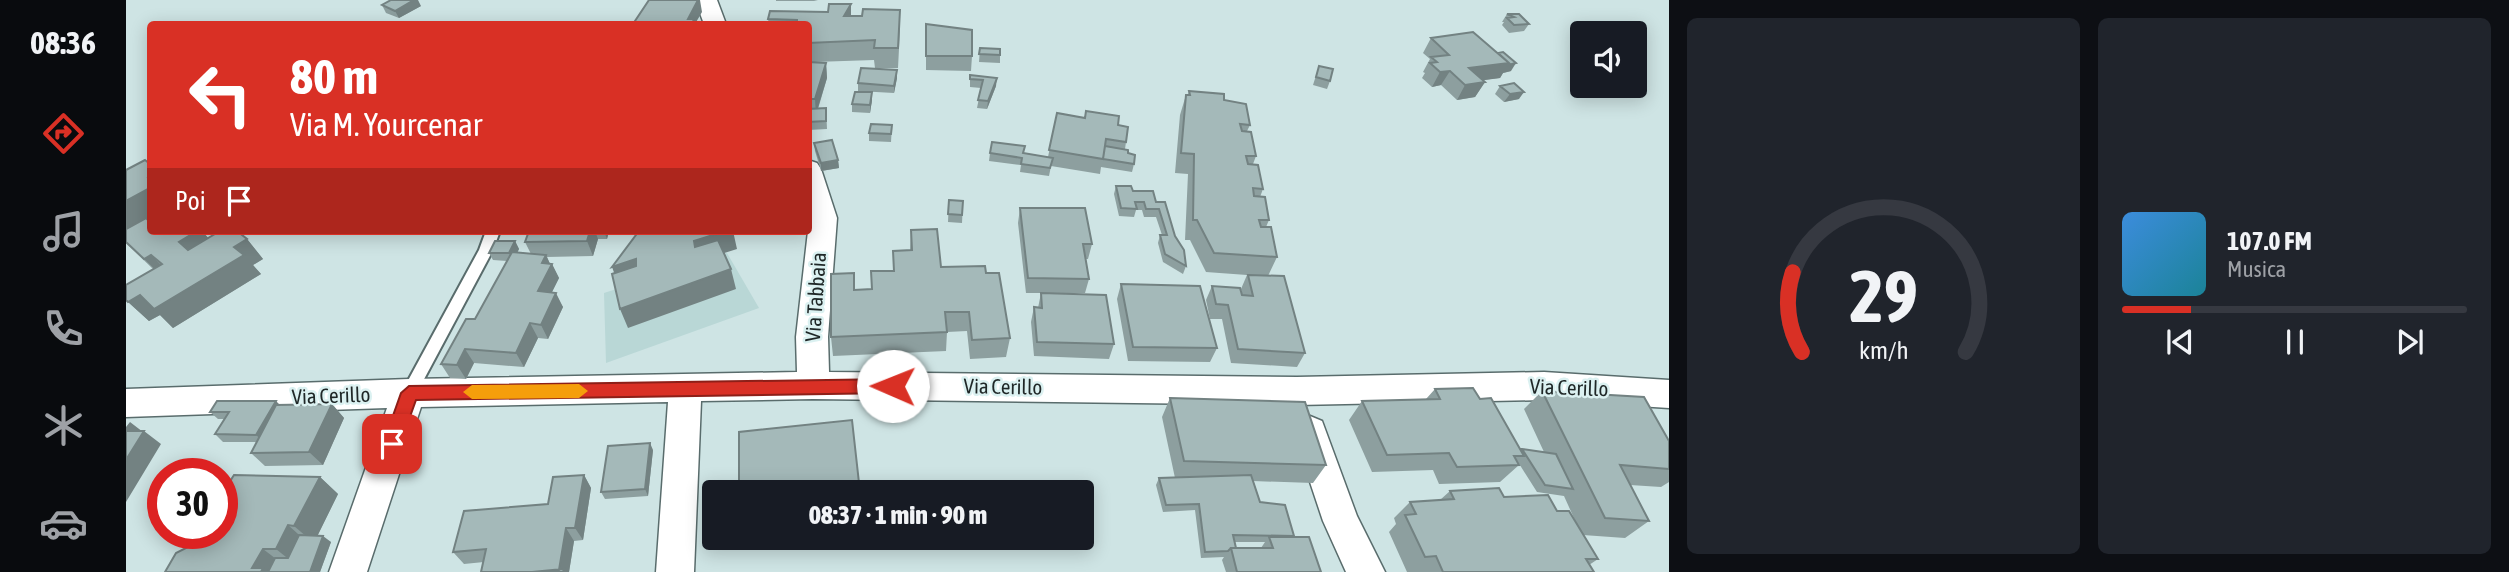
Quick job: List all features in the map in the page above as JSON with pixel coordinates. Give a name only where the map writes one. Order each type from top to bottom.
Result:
[{"type":"street","points":[[706,0],[714,21]]},
{"type":"street","name":"Via Tabbaia","points":[[812,182],[823,218],[812,337],[813,385]]},
{"type":"street","name":"Via Cerillo","points":[[126,403],[409,393],[685,390],[813,385],[1297,391],[1544,386],[1669,394]]},
{"type":"street","points":[[675,572],[685,390]]},
{"type":"street","points":[[1297,391],[1341,521],[1366,572]]},
{"type":"street","points":[[348,572],[409,393]]},
{"type":"lane","points":[[409,393],[492,235]]},
{"type":"shaded area","points":[[727,253],[759,308],[606,363],[604,293]]},
{"type":"building","points":[[391,0],[414,0],[395,11],[382,5]]},
{"type":"building","points":[[649,0],[698,0],[688,19],[694,19],[693,21],[635,21]]},
{"type":"building","points":[[829,4],[851,4],[844,16],[862,16],[863,9],[900,10],[898,48],[874,48],[875,40],[812,43],[812,21],[768,19],[770,11],[828,12]]},
{"type":"building","points":[[1507,14],[1519,14],[1529,24],[1514,25],[1507,18],[1514,17]]},
{"type":"building","points":[[926,24],[972,30],[972,56],[926,56]]},
{"type":"building","points":[[1473,32],[1509,63],[1469,68],[1485,82],[1465,85],[1450,71],[1440,72],[1430,63],[1437,62],[1431,57],[1449,55],[1431,38]]},
{"type":"building","points":[[980,48],[1000,49],[1000,55],[979,54]]},
{"type":"building","points":[[1503,52],[1516,63],[1508,65],[1498,53]]},
{"type":"building","points":[[812,62],[826,63],[815,99],[812,99]]},
{"type":"building","points":[[1319,66],[1333,69],[1330,81],[1316,77]]},
{"type":"building","points":[[861,68],[897,70],[894,86],[858,83]]},
{"type":"building","points":[[970,75],[997,78],[988,101],[978,100],[983,80],[970,79]]},
{"type":"building","points":[[1514,83],[1524,92],[1510,94],[1500,86]]},
{"type":"building","points":[[1189,91],[1224,94],[1224,100],[1246,104],[1250,125],[1240,124],[1242,131],[1251,132],[1256,156],[1246,156],[1248,164],[1258,165],[1263,189],[1253,188],[1254,196],[1265,197],[1269,220],[1259,220],[1261,227],[1271,227],[1277,257],[1214,253],[1197,220],[1193,220],[1194,154],[1181,153],[1186,95],[1190,95]]},
{"type":"building","points":[[855,92],[872,92],[870,105],[852,104]]},
{"type":"building","points":[[826,108],[826,121],[812,122],[812,109]]},
{"type":"building","points":[[1086,111],[1119,116],[1118,125],[1128,127],[1126,142],[1106,139],[1103,159],[1049,150],[1057,113],[1085,118]]},
{"type":"building","points":[[871,124],[892,125],[891,134],[869,133]]},
{"type":"building","points":[[832,140],[838,160],[821,163],[814,143]]},
{"type":"building","points":[[992,142],[1025,146],[1023,153],[1053,158],[1050,168],[1021,164],[1022,158],[990,153]]},
{"type":"building","points":[[1105,146],[1128,150],[1128,153],[1135,155],[1134,164],[1103,159]]},
{"type":"building","points":[[145,160],[147,162],[147,190],[126,201],[126,170]]},
{"type":"building","points":[[1116,186],[1131,186],[1133,191],[1153,191],[1156,202],[1165,202],[1175,236],[1184,250],[1186,266],[1165,254],[1160,235],[1167,235],[1159,209],[1146,209],[1144,202],[1135,202],[1137,209],[1121,208]]},
{"type":"building","points":[[949,200],[963,201],[962,215],[948,214]]},
{"type":"building","points":[[1020,208],[1085,208],[1092,244],[1083,244],[1089,279],[1028,278]]},
{"type":"building","points":[[146,218],[147,235],[190,235],[179,242],[188,250],[213,235],[242,235],[247,239],[234,247],[244,255],[154,309],[140,295],[128,302],[126,300],[126,285],[162,264],[151,255],[144,259],[126,242],[126,229]]},
{"type":"building","points":[[937,229],[941,267],[985,266],[986,273],[999,273],[1010,338],[972,340],[969,312],[945,312],[947,332],[831,337],[831,274],[854,273],[854,290],[872,289],[871,271],[894,271],[893,251],[912,250],[911,230]]},
{"type":"building","points":[[528,235],[589,235],[587,241],[525,242]]},
{"type":"building","points":[[636,235],[713,235],[694,241],[695,247],[718,240],[731,269],[620,309],[612,274],[636,266],[636,259],[612,267]]},
{"type":"building","points":[[495,241],[515,241],[509,253],[489,253]]},
{"type":"building","points":[[512,252],[546,255],[542,263],[552,264],[538,291],[556,293],[541,325],[530,323],[516,353],[465,349],[457,365],[441,364],[466,319],[475,319]]},
{"type":"building","points":[[1248,275],[1284,276],[1305,353],[1238,349],[1228,305],[1216,304],[1212,286],[1240,288],[1242,295],[1253,296]]},
{"type":"building","points":[[1121,284],[1200,286],[1217,348],[1133,347]]},
{"type":"building","points":[[1041,293],[1106,295],[1114,344],[1037,342],[1034,307],[1042,308]]},
{"type":"building","points":[[1473,388],[1480,399],[1491,398],[1524,456],[1514,456],[1519,465],[1457,467],[1449,453],[1387,455],[1362,401],[1440,399],[1435,389]]},
{"type":"building","points":[[1542,391],[1644,397],[1669,441],[1669,469],[1620,465],[1649,521],[1605,518]]},
{"type":"building","points":[[1170,398],[1305,402],[1326,465],[1184,461]]},
{"type":"building","points":[[217,401],[276,401],[256,435],[215,434],[229,412],[210,412]]},
{"type":"building","points":[[332,404],[309,452],[251,453],[276,405]]},
{"type":"building","points":[[852,420],[859,480],[739,480],[739,432]]},
{"type":"building","points":[[126,431],[144,431],[126,460]]},
{"type":"building","points":[[650,443],[645,489],[601,492],[608,446]]},
{"type":"building","points":[[1522,449],[1556,454],[1573,489],[1545,485]]},
{"type":"building","points":[[238,475],[320,477],[294,526],[288,525],[276,549],[263,549],[252,568],[263,568],[261,572],[165,572],[176,553],[184,549],[238,549]]},
{"type":"building","points":[[584,475],[575,528],[566,528],[559,570],[481,572],[486,549],[453,552],[464,511],[548,504],[553,477]]},
{"type":"building","points":[[1251,475],[1260,502],[1285,505],[1294,536],[1233,535],[1236,548],[1205,552],[1199,504],[1166,505],[1159,478]]},
{"type":"building","points":[[1499,488],[1504,497],[1548,495],[1557,511],[1569,511],[1598,559],[1586,559],[1594,572],[1443,572],[1436,556],[1425,557],[1405,515],[1416,514],[1410,502],[1454,499],[1450,491]]},
{"type":"building","points":[[299,535],[323,536],[310,572],[268,572],[275,558],[288,558]]},
{"type":"building","points":[[1269,537],[1309,537],[1321,572],[1237,572],[1231,548],[1273,548]]},
{"type":"building","points":[[564,569],[563,572],[532,572]]},
{"type":"slow traffic","points":[[472,392],[579,391]]},
{"type":"route","points":[[392,444],[409,393],[685,390],[813,385],[893,386]]}]
